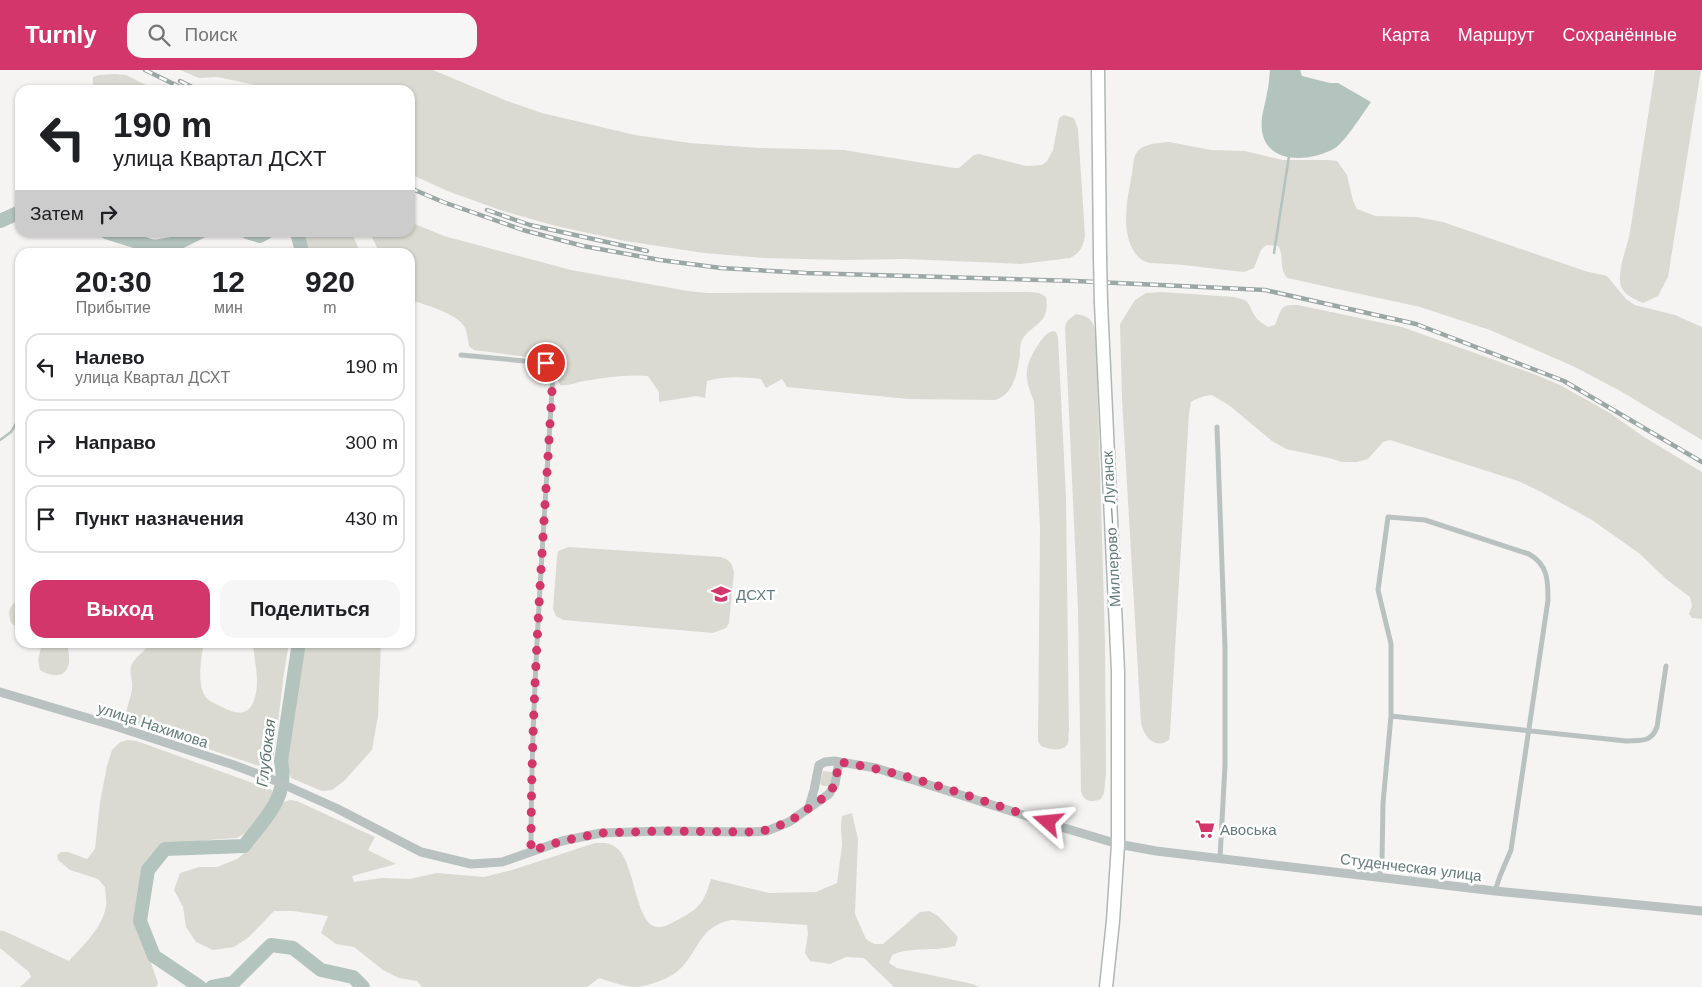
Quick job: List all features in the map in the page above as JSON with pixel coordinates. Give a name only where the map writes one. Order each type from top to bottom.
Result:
[{"type":"main road","name":"Миллерово — Луганск","points":[[1098,70],[1101,303],[1118,671],[1118,844],[1106,987]]},
{"type":"street","points":[[461,355],[546,363],[552,366],[553,373],[538,627],[531,783],[531,851]]},
{"type":"street","points":[[1217,427],[1225,647],[1225,765],[1220,858]]},
{"type":"street","points":[[1379,878],[1382,860],[1383,803],[1391,716],[1391,644],[1378,590],[1388,517],[1402,517],[1425,520],[1529,554],[1543,565],[1548,582],[1548,600],[1530,731],[1511,850],[1495,891]]},
{"type":"street","points":[[1391,716],[1626,741],[1649,739],[1654,735],[1657,727],[1666,666]]},
{"type":"street","name":"улица Нахимова","points":[[0,692],[115,726],[271,779],[336,808],[415,848],[461,862],[478,864],[502,862],[562,841],[601,833],[663,831],[760,832],[781,826],[824,798],[833,790],[838,774],[839,762]]},
{"type":"street","points":[[809,807],[819,765],[825,762],[839,762]]},
{"type":"street","name":"Студенческая улица","points":[[839,762],[857,764],[897,774],[1118,844],[1156,851],[1495,891],[1702,911]]},
{"type":"shaded area","points":[[180,70],[433,70],[507,101],[542,113],[635,135],[690,143],[759,148],[844,150],[954,168],[959,168],[974,155],[979,154],[1026,166],[1042,165],[1047,161],[1053,150],[1059,118],[1064,115],[1074,118],[1078,129],[1085,236],[1080,249],[1070,258],[1021,264],[905,259],[764,258],[704,253],[625,241],[556,226],[503,211],[450,192],[415,176],[415,85],[255,85],[217,77],[199,78]]},
{"type":"shaded area","points":[[1270,70],[1300,70],[1302,76],[1330,83],[1338,83],[1371,102],[1348,134],[1335,148],[1325,153],[1303,158],[1281,155],[1272,150],[1266,142],[1262,131],[1262,117]]},
{"type":"shaded area","points":[[1655,70],[1701,70],[1668,277],[1658,296],[1643,303],[1631,297],[1622,289],[1620,275],[1630,232]]},
{"type":"shaded area","points":[[99,75],[126,75],[146,85],[93,85],[93,77]]},
{"type":"shaded area","points":[[1169,142],[1211,150],[1245,151],[1283,160],[1337,161],[1347,175],[1353,201],[1357,209],[1375,216],[1417,217],[1443,222],[1585,271],[1607,276],[1626,299],[1635,305],[1675,315],[1702,327],[1702,440],[1622,392],[1575,367],[1490,330],[1420,307],[1287,278],[1284,274],[1278,246],[1266,245],[1261,250],[1254,268],[1244,272],[1145,262],[1134,252],[1127,231],[1128,195],[1134,160],[1140,149],[1152,144]]},
{"type":"shaded area","points":[[415,224],[444,236],[571,270],[688,291],[707,293],[1029,292],[1039,293],[1046,297],[1047,307],[1042,320],[1024,337],[1021,343],[1018,369],[1014,382],[1006,393],[995,400],[908,399],[787,387],[782,379],[766,388],[761,379],[734,377],[707,381],[705,398],[696,396],[659,402],[659,392],[648,376],[614,377],[560,385],[558,380],[558,363],[550,360],[474,350],[469,346],[464,326],[455,317],[415,302],[415,248],[377,248],[372,237],[415,237]]},
{"type":"shaded area","points":[[304,237],[354,237],[358,248],[304,248]]},
{"type":"shaded area","points":[[1162,292],[1240,298],[1248,303],[1256,318],[1268,327],[1275,325],[1280,311],[1284,307],[1287,305],[1298,305],[1402,327],[1534,374],[1560,385],[1610,413],[1644,437],[1702,472],[1702,619],[1692,618],[1689,614],[1692,606],[1690,597],[1666,579],[1640,554],[1592,520],[1518,481],[1390,440],[1383,442],[1368,459],[1357,462],[1342,462],[1286,449],[1272,441],[1230,406],[1212,395],[1206,396],[1191,402],[1189,413],[1170,734],[1169,740],[1164,743],[1155,743],[1147,737],[1141,723],[1122,399],[1120,324],[1135,300],[1146,293]]},
{"type":"shaded area","points":[[1076,314],[1085,316],[1090,320],[1096,335],[1105,640],[1106,774],[1104,793],[1101,799],[1094,801],[1088,801],[1081,791],[1078,610],[1065,327],[1067,321]]},
{"type":"shaded area","points":[[1053,331],[1056,332],[1058,337],[1066,497],[1069,731],[1066,746],[1060,749],[1041,746],[1038,741],[1040,529],[1034,401],[1027,380],[1027,368],[1032,355],[1045,336]]},
{"type":"shaded area","points":[[569,547],[724,558],[730,562],[734,572],[729,623],[726,628],[713,633],[563,620],[556,616],[553,609],[557,557],[558,551]]},
{"type":"shaded area","points":[[15,602],[15,626],[11,623],[9,615],[11,606]]},
{"type":"shaded area","points":[[41,648],[68,648],[69,661],[65,672],[61,674],[53,675],[40,670],[38,660]]},
{"type":"shaded area","points":[[146,648],[203,648],[200,677],[205,696],[209,701],[240,713],[249,709],[255,697],[257,677],[254,648],[288,648],[274,755],[269,765],[262,767],[140,726],[126,718],[132,691],[131,667]]},
{"type":"shaded area","points":[[303,648],[381,648],[378,716],[372,750],[344,781],[332,790],[322,791],[291,778],[288,768],[287,750]]},
{"type":"shaded area","points":[[128,740],[137,741],[272,790],[274,794],[272,801],[247,832],[237,838],[209,840],[163,848],[152,858],[141,876],[136,921],[138,935],[158,983],[156,987],[20,987],[31,977],[29,972],[0,948],[0,931],[4,931],[69,961],[91,936],[104,914],[106,906],[105,887],[98,879],[70,870],[58,860],[57,855],[61,852],[68,852],[87,859],[95,849],[100,802],[107,766],[112,750],[120,742]]},
{"type":"shaded area","points":[[823,771],[833,772],[832,784],[829,786],[820,784]]},
{"type":"shaded area","points":[[290,800],[297,801],[375,837],[368,850],[396,864],[352,876],[354,882],[382,878],[410,879],[437,873],[484,877],[512,870],[595,843],[609,844],[621,853],[627,864],[644,916],[650,924],[658,927],[672,923],[697,907],[704,898],[711,879],[769,893],[816,892],[837,883],[842,845],[842,816],[852,813],[858,839],[855,914],[866,939],[874,944],[883,944],[920,912],[929,911],[938,916],[958,937],[955,946],[900,952],[892,955],[889,963],[897,968],[973,984],[979,987],[894,987],[864,958],[846,957],[830,964],[810,961],[805,953],[808,934],[807,925],[731,920],[720,923],[706,933],[687,961],[676,973],[660,981],[637,987],[599,978],[587,987],[422,987],[417,981],[399,978],[383,970],[354,947],[336,944],[321,933],[328,916],[293,911],[274,911],[249,937],[234,947],[213,950],[196,942],[186,927],[183,907],[174,890],[180,873],[199,867],[217,867],[237,859],[254,845],[281,803]]},
{"type":"waterway","points":[[1274,253],[1289,156]]},
{"type":"waterway","name":"Глубокая","points":[[0,221],[15,214]]},
{"type":"waterway","name":"Глубокая","points":[[122,237],[154,247],[178,243],[190,237]]},
{"type":"waterway","name":"Глубокая","points":[[298,237],[301,248]]},
{"type":"waterway","points":[[0,440],[11,432],[15,425]]},
{"type":"waterway","name":"Глубокая","points":[[200,987],[154,956],[140,921],[148,870],[165,849],[244,846],[267,817],[282,786],[281,761],[298,648]]},
{"type":"waterway","name":"Глубокая","points":[[212,987],[233,983],[271,945],[293,948],[321,970],[353,977],[363,987]]},
{"type":"railway","points":[[145,70],[176,85]]},
{"type":"railway","points":[[180,81],[188,85]]},
{"type":"railway","points":[[415,190],[523,230],[583,246],[660,260],[721,268],[806,273],[1075,281],[1265,290],[1416,324],[1564,381],[1702,462]]},
{"type":"railway","points":[[487,210],[530,225],[647,251]]},
{"type":"place","name":"ДСХТ","points":[[721,594]]},
{"type":"place","name":"Авоська","points":[[1205,829]]},
{"type":"route","points":[[546,363],[552,366],[553,373],[538,627],[531,783],[531,851],[562,841],[601,833],[663,831],[760,832],[781,826],[833,790],[838,774],[839,762],[857,764],[897,774],[1048,822]]}]
